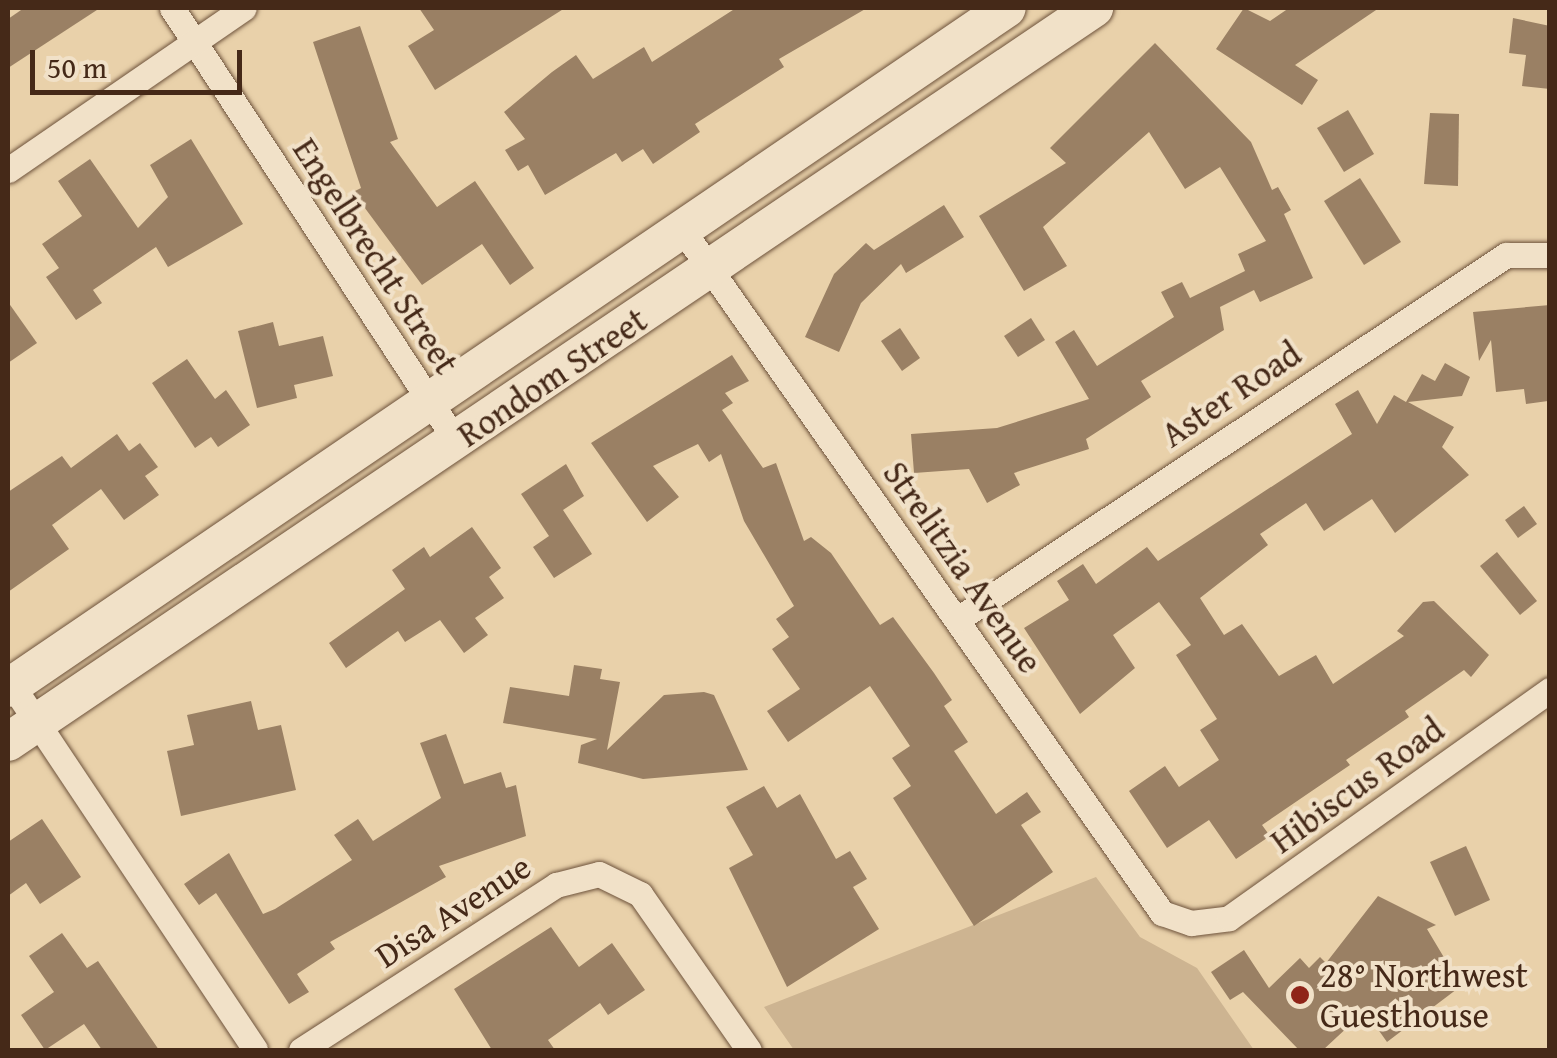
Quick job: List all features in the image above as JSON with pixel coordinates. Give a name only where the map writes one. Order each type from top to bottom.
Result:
[{"type":"street","name":"Engelbrecht Street","points":[[172,8],[456,441]]},
{"type":"street","points":[[8,170],[244,8]]},
{"type":"street","name":"Rondom Street","points":[[10,687],[1007,8]]},
{"type":"street","name":"Rondom Street","points":[[23,732],[712,270],[1094,8]]},
{"type":"street","name":"Strelitzia Avenue","points":[[682,229],[958,619],[1147,897],[1172,918],[1200,923]]},
{"type":"street","name":"Aster Road","points":[[958,619],[1506,255],[1550,255]]},
{"type":"street","points":[[10,687],[23,732],[255,1050]]},
{"type":"street","name":"Hibiscus Road","points":[[1200,923],[1237,913],[1550,690]]},
{"type":"street","name":"Disa Avenue","points":[[300,1050],[556,885],[598,874],[640,894],[749,1050]]},
{"type":"shaded area","points":[[1096,877],[1140,937],[1197,968],[1254,1050],[794,1050],[764,1007]]},
{"type":"building","points":[[24,8],[100,8],[8,68],[8,19]]},
{"type":"building","points":[[419,8],[565,8],[435,90],[408,46],[434,30]]},
{"type":"building","points":[[736,8],[867,8],[779,59],[784,67],[695,124],[700,132],[653,164],[643,149],[622,162],[616,153],[545,195],[528,165],[518,171],[505,150],[525,139],[504,112],[552,72],[576,55],[593,79],[644,47],[652,62]]},
{"type":"building","points":[[1244,8],[1270,21],[1289,8],[1379,8],[1295,65],[1318,80],[1302,105],[1216,49]]},
{"type":"building","points":[[1513,18],[1550,26],[1550,89],[1522,86],[1526,55],[1509,53]]},
{"type":"building","points":[[360,26],[398,139],[390,142],[437,207],[475,181],[534,268],[510,285],[482,244],[422,285],[353,192],[361,188],[313,42]]},
{"type":"building","points":[[1155,43],[1251,142],[1272,190],[1278,187],[1291,210],[1284,214],[1313,278],[1260,302],[1254,290],[1220,307],[1224,330],[1141,381],[1151,397],[1086,439],[1089,449],[1014,473],[1020,485],[987,503],[969,469],[914,473],[911,434],[997,428],[1089,399],[1055,342],[1074,330],[1097,366],[1174,317],[1161,292],[1182,282],[1190,298],[1245,271],[1238,254],[1266,241],[1220,167],[1185,189],[1149,132],[1043,227],[1067,266],[1024,291],[979,216],[1066,163],[1050,148]]},
{"type":"building","points":[[1348,110],[1374,154],[1344,172],[1317,128]]},
{"type":"building","points":[[1430,113],[1459,114],[1458,186],[1424,184]]},
{"type":"building","points":[[191,139],[243,224],[168,267],[156,247],[93,290],[102,303],[76,320],[46,277],[59,268],[42,244],[82,216],[58,181],[90,159],[138,228],[168,197],[150,165]]},
{"type":"building","points":[[1360,178],[1401,242],[1364,265],[1324,201]]},
{"type":"building","points":[[944,205],[964,237],[906,273],[901,264],[861,303],[839,352],[805,337],[834,274],[866,243],[874,250]]},
{"type":"building","points":[[8,302],[37,343],[8,363]]},
{"type":"building","points":[[1550,305],[1548,401],[1526,404],[1524,389],[1496,392],[1491,340],[1479,361],[1473,312]]},
{"type":"building","points":[[1031,318],[1045,340],[1018,357],[1004,336]]},
{"type":"building","points":[[273,322],[279,346],[323,336],[333,376],[294,385],[297,398],[257,408],[238,331]]},
{"type":"building","points":[[900,328],[920,358],[902,371],[881,341]]},
{"type":"building","points":[[732,355],[749,381],[725,393],[733,403],[722,410],[763,468],[776,463],[804,541],[811,537],[831,553],[880,625],[893,617],[934,673],[952,700],[944,706],[968,742],[954,751],[996,814],[1027,792],[1041,812],[1021,825],[1053,872],[974,926],[893,798],[911,786],[892,758],[910,746],[870,686],[788,742],[767,711],[800,689],[772,649],[789,637],[776,619],[794,606],[744,521],[721,454],[709,462],[698,444],[653,466],[679,497],[647,522],[591,443]]},
{"type":"building","points":[[187,359],[215,399],[226,390],[250,425],[218,447],[211,437],[195,448],[152,383]]},
{"type":"building","points":[[1445,363],[1470,377],[1462,396],[1408,402],[1454,427],[1442,447],[1469,475],[1395,533],[1372,499],[1324,531],[1306,503],[1260,534],[1268,545],[1200,598],[1224,635],[1242,624],[1279,676],[1316,655],[1333,684],[1404,636],[1397,631],[1423,602],[1434,601],[1489,655],[1471,677],[1464,670],[1405,711],[1409,717],[1346,760],[1350,765],[1262,825],[1270,836],[1236,859],[1209,820],[1167,848],[1129,791],[1165,766],[1179,787],[1219,760],[1200,730],[1217,719],[1176,655],[1191,645],[1159,602],[1113,635],[1135,668],[1080,714],[1024,628],[1069,600],[1057,581],[1083,564],[1096,584],[1147,547],[1158,561],[1352,434],[1335,404],[1358,390],[1377,424],[1394,395],[1406,402],[1422,374],[1435,381]]},
{"type":"building","points":[[117,434],[129,451],[140,443],[158,467],[145,476],[159,495],[124,520],[101,489],[52,525],[69,549],[8,592],[8,492],[62,456],[71,468]]},
{"type":"building","points":[[566,464],[584,496],[563,510],[592,554],[554,578],[533,547],[549,536],[521,494]]},
{"type":"building","points":[[1524,506],[1537,524],[1518,538],[1505,520]]},
{"type":"building","points":[[472,527],[501,568],[489,577],[504,598],[475,618],[488,635],[464,653],[440,620],[405,642],[398,631],[346,668],[329,643],[405,589],[392,570],[424,547],[430,557]]},
{"type":"building","points":[[1497,552],[1537,601],[1520,615],[1480,566]]},
{"type":"building","points":[[574,665],[602,669],[600,679],[620,682],[607,750],[664,695],[704,692],[714,695],[748,770],[643,779],[578,763],[581,745],[597,739],[503,723],[510,687],[569,696]]},
{"type":"building","points":[[251,701],[258,730],[281,725],[296,790],[181,816],[167,751],[194,745],[187,715]]},
{"type":"building","points":[[446,734],[464,784],[501,772],[506,788],[516,785],[526,836],[439,866],[446,877],[330,942],[335,949],[297,974],[309,992],[289,1004],[216,893],[199,905],[184,884],[229,853],[263,914],[275,909],[352,860],[334,835],[358,819],[373,841],[441,798],[420,743]]},
{"type":"building","points":[[764,786],[777,808],[800,794],[836,859],[850,851],[867,879],[853,887],[879,929],[787,987],[729,868],[753,855],[726,807]]},
{"type":"building","points":[[42,819],[81,877],[40,904],[26,883],[8,896],[8,842]]},
{"type":"building","points":[[1466,846],[1490,900],[1455,916],[1430,862]]},
{"type":"building","points":[[1378,896],[1436,925],[1427,929],[1461,986],[1387,1042],[1365,1011],[1323,1050],[1299,1050],[1243,992],[1230,1000],[1211,972],[1244,950],[1269,988],[1300,958],[1309,968],[1320,957],[1326,963]]},
{"type":"building","points":[[551,927],[579,967],[612,943],[645,990],[608,1015],[600,1003],[548,1040],[555,1050],[492,1050],[454,989]]},
{"type":"building","points":[[62,933],[87,968],[98,961],[159,1050],[102,1050],[84,1024],[45,1050],[21,1015],[54,992],[29,956]]},
{"type":"place","name":"28° Northwest Guesthouse","points":[[1300,995]]}]
